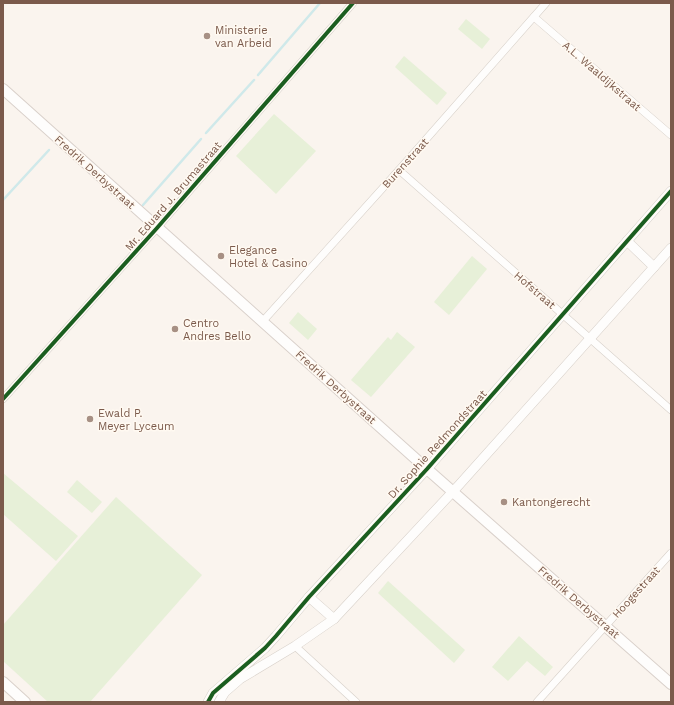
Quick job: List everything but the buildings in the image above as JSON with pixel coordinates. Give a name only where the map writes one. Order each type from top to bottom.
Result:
[{"type":"main road","name":"Fredrik Derbystraat","points":[[3,89],[427,469],[671,684]]},
{"type":"main road","points":[[3,682],[25,702]]},
{"type":"street","name":"Mr. Eduard J. Brumastraat","points":[[3,399],[157,228],[353,3]]},
{"type":"street","name":"Burenstraat","points":[[263,321],[399,170],[546,3]]},
{"type":"street","name":"A.L. Waaldijkstraat","points":[[534,17],[671,135]]},
{"type":"street","name":"Hofstraat","points":[[399,170],[671,410]]},
{"type":"street","name":"Dr. Sophie Redmondstraat","points":[[208,702],[213,693],[276,636],[309,597],[427,469],[671,191]]},
{"type":"street","points":[[627,242],[654,267]]},
{"type":"street","points":[[219,702],[225,692],[240,679],[295,646],[334,619],[453,492],[671,248]]},
{"type":"street","name":"Hoogestraat","points":[[537,702],[671,553]]},
{"type":"street","points":[[309,597],[334,619]]},
{"type":"street","points":[[295,646],[356,702]]},
{"type":"street","points":[[250,660],[256,670]]},
{"type":"green space","points":[[466,19],[490,39],[482,49],[458,29]]},
{"type":"green space","points":[[404,56],[447,93],[437,105],[395,67]]},
{"type":"green space","points":[[274,114],[316,151],[276,194],[236,156]]},
{"type":"green space","points":[[472,256],[487,269],[449,315],[434,302]]},
{"type":"green space","points":[[298,312],[317,329],[308,340],[289,323]]},
{"type":"green space","points":[[397,332],[415,347],[371,397],[351,380],[388,337],[391,340]]},
{"type":"green space","points":[[3,473],[78,536],[56,561],[3,514]]},
{"type":"green space","points":[[77,480],[102,502],[92,513],[67,492]]},
{"type":"green space","points":[[116,497],[202,575],[90,702],[48,702],[3,661],[3,625]]},
{"type":"green space","points":[[388,581],[465,650],[454,663],[378,593]]},
{"type":"green space","points":[[519,636],[553,667],[545,676],[527,661],[508,681],[492,667]]},
{"type":"waterway","points":[[258,75],[320,3]]},
{"type":"waterway","points":[[206,133],[254,80]]},
{"type":"waterway","points":[[143,205],[201,139]]},
{"type":"waterway","points":[[3,200],[49,150]]},
{"type":"cycle path","points":[[3,399],[157,228],[353,3]]},
{"type":"cycle path","points":[[208,702],[213,693],[265,648],[276,636],[309,597],[427,469],[671,191]]},
{"type":"place","name":"Ministerie van Arbeid","points":[[207,36]]},
{"type":"place","name":"Elegance Hotel & Casino","points":[[221,256]]},
{"type":"place","name":"Centro Andres Bello","points":[[175,329]]},
{"type":"place","name":"Ewald P. Meyer Lyceum","points":[[90,419]]},
{"type":"place","name":"Kantongerecht","points":[[504,502]]}]
